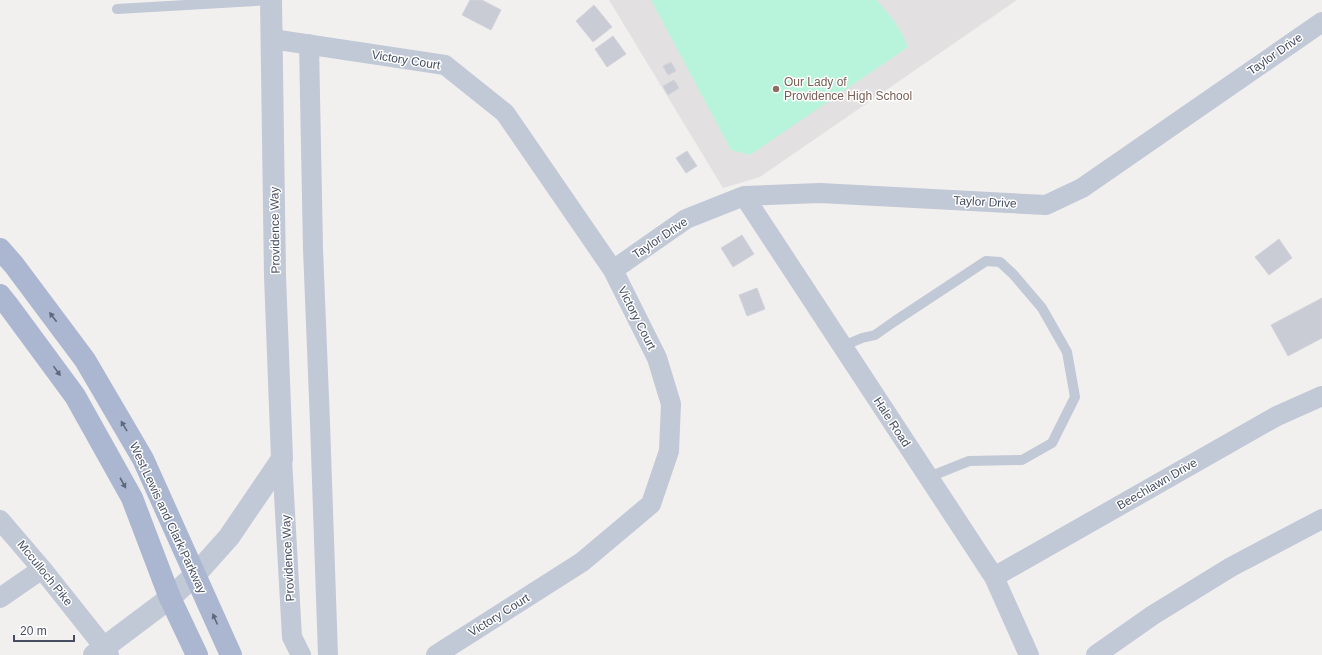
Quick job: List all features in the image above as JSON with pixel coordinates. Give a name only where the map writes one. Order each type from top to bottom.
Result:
[{"type":"main road","name":"West Lewis and Clark Parkway","points":[[0,249],[14,265],[85,360],[143,459],[231,655]]},
{"type":"main road","name":"West Lewis and Clark Parkway","points":[[0,295],[75,396],[132,498],[170,598],[197,655]]},
{"type":"street","name":"Providence Way","points":[[271,0],[275,268],[282,459],[292,637],[301,655]]},
{"type":"street","name":"Taylor Drive","points":[[613,270],[686,219],[744,196],[820,193],[1046,206],[1082,188],[1322,22]]},
{"type":"street","name":"Victory Court","points":[[272,39],[445,65],[505,113],[613,270],[657,358],[671,404],[669,451],[651,504],[582,562],[436,655]]},
{"type":"street","points":[[309,44],[313,249],[328,655]]},
{"type":"street","name":"Hale Road","points":[[744,196],[994,577],[1028,655]]},
{"type":"street","name":"Beechlawn Drive","points":[[994,577],[1277,416],[1322,396]]},
{"type":"street","points":[[102,652],[170,598],[195,575],[229,537],[282,459]]},
{"type":"street","points":[[1096,655],[1153,615],[1231,567],[1322,519]]},
{"type":"street","name":"Mcculloch Pike","points":[[0,520],[42,569],[102,652]]},
{"type":"street","points":[[0,598],[42,569]]},
{"type":"lane","points":[[117,9],[271,0]]},
{"type":"lane","points":[[843,346],[862,338],[875,336],[895,321],[986,261],[1000,262],[1013,274],[1042,308],[1067,352],[1074,397],[1052,443],[1022,460],[969,460],[929,477]]},
{"type":"shaded area","name":"Our Lady of Providence High School","points":[[609,0],[1017,0],[760,177],[723,188]]},
{"type":"green space","name":"Our Lady of Providence High School","points":[[651,0],[876,0],[895,22],[908,47],[750,155],[731,150]]},
{"type":"building","points":[[470,0],[482,0],[501,10],[491,30],[462,15]]},
{"type":"building","points":[[594,5],[612,27],[593,42],[576,21]]},
{"type":"building","points":[[613,36],[626,54],[607,67],[595,49]]},
{"type":"building","points":[[671,62],[676,71],[668,75],[663,66]]},
{"type":"building","points":[[674,80],[679,88],[668,95],[663,86]]},
{"type":"building","points":[[687,151],[697,166],[686,173],[676,158]]},
{"type":"building","points":[[742,235],[754,254],[733,267],[721,248]]},
{"type":"building","points":[[1279,239],[1292,258],[1269,275],[1255,257]]},
{"type":"building","points":[[757,288],[765,309],[747,316],[739,295]]},
{"type":"building","points":[[1322,298],[1322,338],[1288,356],[1271,325]]},
{"type":"place","name":"Our Lady of Providence High School","points":[[776,89]]}]
